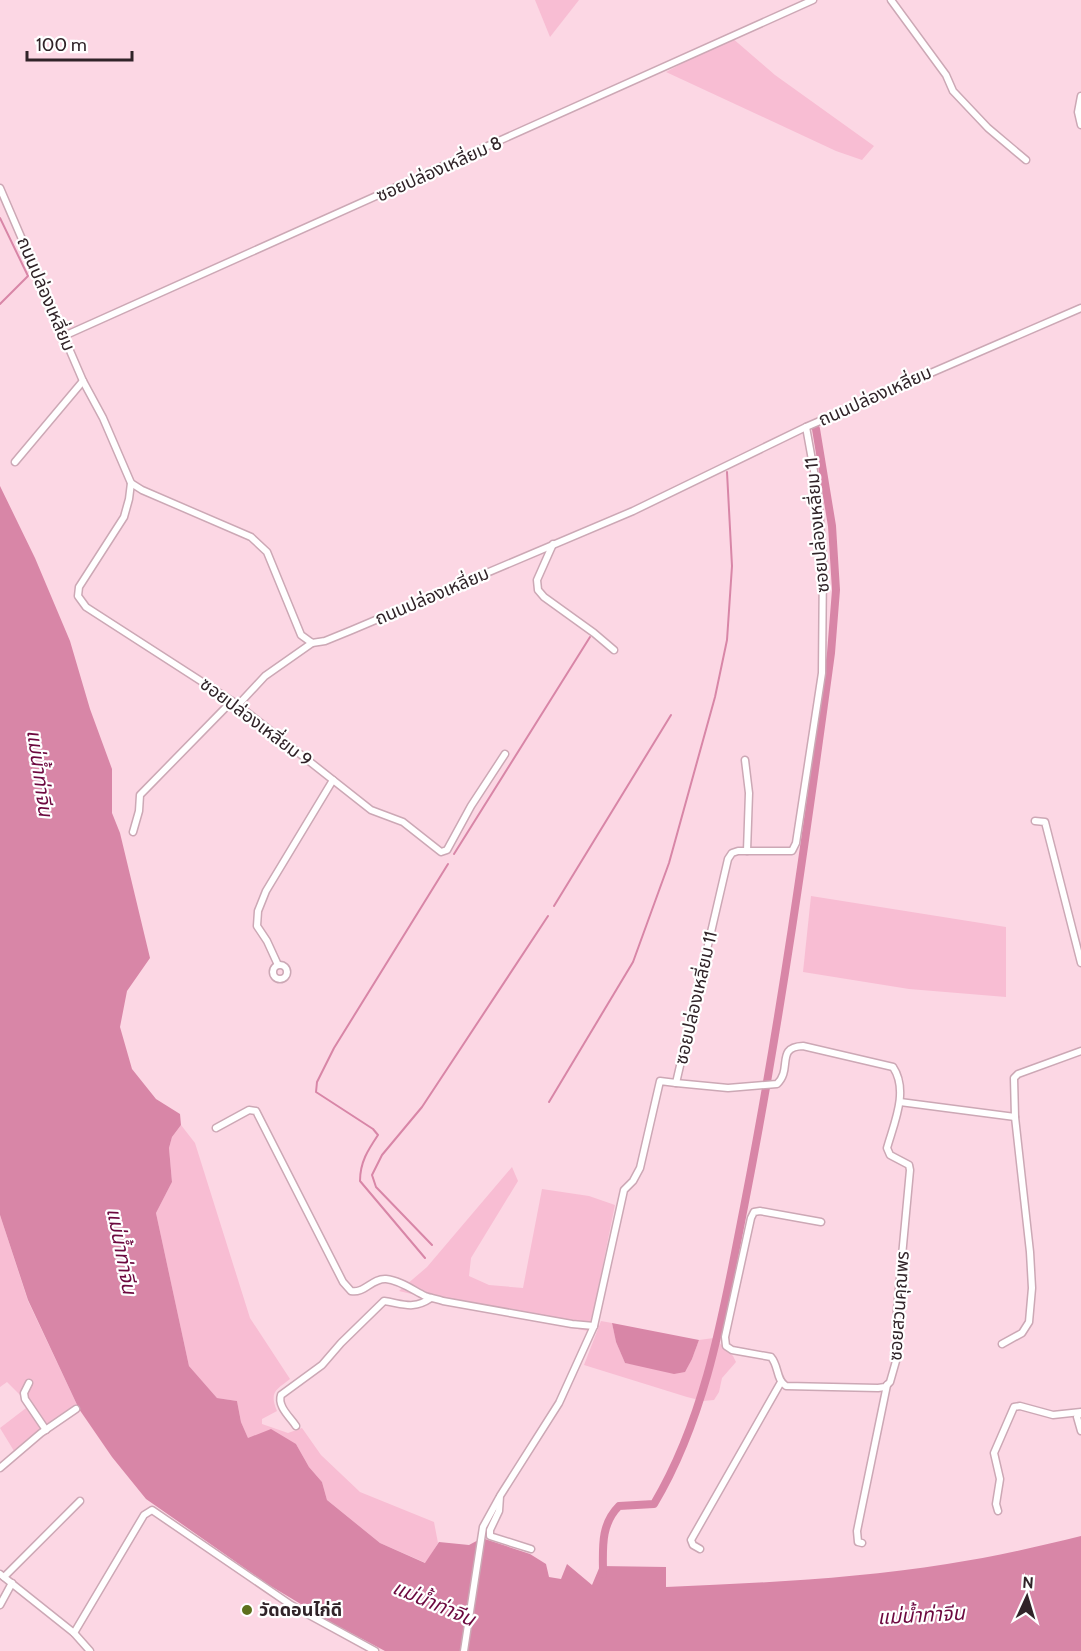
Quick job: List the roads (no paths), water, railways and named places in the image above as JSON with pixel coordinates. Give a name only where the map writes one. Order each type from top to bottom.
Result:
[{"type":"street","name":"ซอยปล่องเหลี่ยม 8","points":[[64,336],[813,0]]},
{"type":"street","points":[[891,0],[946,75],[953,92],[988,128],[1026,160]]},
{"type":"street","points":[[1081,96],[1078,111],[1081,124]]},
{"type":"street","name":"ถนนปล่องเหลี่ยม","points":[[0,188],[83,381],[108,427],[131,483]]},
{"type":"street","name":"ถนนปล่องเหลี่ยม","points":[[133,832],[139,811],[140,795],[265,676],[312,643],[325,641],[352,630],[633,510],[806,427],[1081,308]]},
{"type":"street","points":[[15,462],[83,381]]},
{"type":"street","name":"ซอยปล่องเหลี่ยม 11","points":[[531,1549],[490,1536],[490,1530],[499,1511],[500,1496],[560,1403],[594,1326],[624,1190],[633,1181],[640,1168],[660,1081],[676,1083],[728,859],[732,853],[747,851],[792,852],[800,823],[804,782],[822,673],[823,562],[818,493],[806,427]]},
{"type":"street","points":[[131,483],[142,490],[251,537],[267,552],[301,635],[312,643]]},
{"type":"street","name":"ซอยปล่องเหลี่ยม 9","points":[[131,483],[124,517],[79,587],[80,600],[86,607],[235,703],[371,810],[403,822],[443,852],[447,850],[471,806],[505,754]]},
{"type":"street","points":[[553,544],[537,580],[538,590],[614,650]]},
{"type":"street","points":[[745,760],[749,793],[747,851]]},
{"type":"street","points":[[278,965],[257,926],[258,911],[269,885],[333,780]]},
{"type":"street","points":[[1035,821],[1045,822],[1081,963]]},
{"type":"street","name":"ซอยสวนคุณพร","points":[[676,1083],[728,1088],[777,1084],[784,1075],[788,1051],[793,1047],[803,1046],[893,1067],[899,1080],[900,1102],[887,1148],[890,1155],[909,1165],[910,1170],[897,1310],[896,1361],[890,1382],[878,1388],[786,1386],[780,1382]]},
{"type":"street","points":[[1002,1344],[1022,1333],[1029,1322],[1032,1288],[1015,1117],[1014,1078],[1018,1074],[1081,1051]]},
{"type":"street","points":[[900,1102],[1015,1117]]},
{"type":"street","points":[[216,1128],[249,1110],[256,1111],[347,1288],[357,1292],[385,1279],[431,1298],[594,1326]]},
{"type":"street","points":[[700,1549],[693,1545],[691,1540],[780,1382],[775,1361],[771,1357],[732,1350],[726,1346],[725,1337],[750,1218],[754,1212],[760,1211],[821,1222]]},
{"type":"street","points":[[296,1426],[280,1401],[281,1395],[322,1365],[384,1301],[414,1306],[431,1298]]},
{"type":"street","points":[[29,1383],[24,1394],[25,1399],[46,1430]]},
{"type":"street","points":[[862,1543],[858,1542],[857,1531],[887,1385]]},
{"type":"street","points":[[998,1511],[996,1504],[1000,1479],[994,1453],[1014,1407],[1020,1406],[1053,1415],[1081,1412]]},
{"type":"street","points":[[0,1468],[75,1409]]},
{"type":"street","points":[[1081,1412],[1077,1417],[1081,1431]]},
{"type":"street","points":[[464,1651],[483,1527],[500,1496]]},
{"type":"street","points":[[80,1501],[2,1575],[74,1633],[90,1651]]},
{"type":"street","points":[[74,1633],[144,1515],[152,1510],[291,1605],[375,1651]]},
{"type":"street","points":[[0,1605],[12,1583]]},
{"type":"water","name":"แม่น้ำท่าจีน","points":[[0,486],[35,558],[70,641],[90,709],[112,769],[112,813],[120,833],[150,958],[127,991],[120,1027],[132,1069],[156,1099],[180,1114],[181,1125],[172,1137],[169,1148],[172,1182],[156,1213],[189,1366],[217,1398],[237,1401],[241,1422],[248,1438],[271,1429],[296,1444],[309,1467],[322,1482],[327,1500],[380,1543],[425,1563],[439,1542],[469,1545],[482,1538],[530,1554],[546,1564],[549,1577],[561,1579],[567,1564],[592,1585],[600,1566],[666,1567],[666,1587],[771,1582],[842,1577],[947,1564],[1014,1552],[1081,1536],[1081,1651],[385,1651],[269,1585],[146,1499],[112,1457],[79,1409],[28,1300],[0,1215]]},
{"type":"water","points":[[612,1323],[699,1340],[685,1372],[674,1374],[625,1363],[616,1342]]},
{"type":"waterway","points":[[0,218],[28,276],[0,304]]},
{"type":"waterway","points":[[603,1574],[604,1538],[608,1521],[619,1506],[654,1504],[688,1434],[721,1322],[757,1138],[792,930],[831,653],[836,590],[832,526],[816,429]]},
{"type":"waterway","points":[[549,1102],[633,962],[669,863],[715,697],[727,640],[732,566],[727,472]]},
{"type":"waterway","points":[[454,854],[590,637]]},
{"type":"waterway","points":[[554,906],[671,715]]},
{"type":"waterway","points":[[425,1258],[360,1181],[363,1162],[378,1135],[373,1129],[316,1092],[317,1082],[334,1048],[448,864]]},
{"type":"waterway","points":[[432,1245],[376,1187],[372,1175],[382,1155],[422,1107],[548,916]]},
{"type":"place","name":"วัดดอนไก่ดี","points":[[247,1610]]}]
